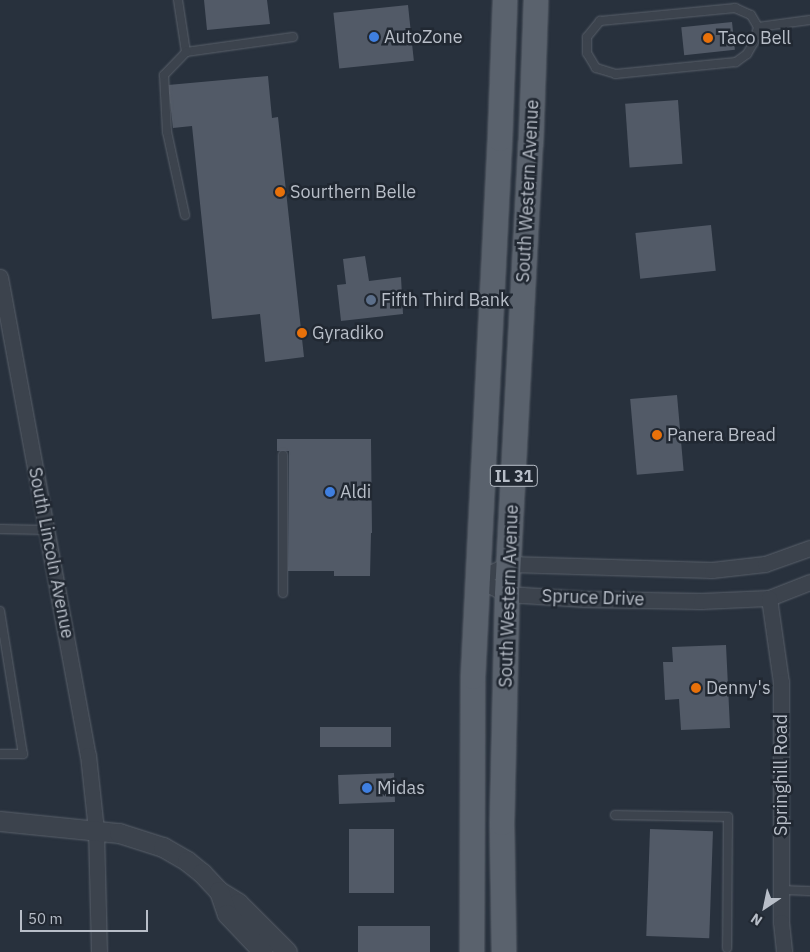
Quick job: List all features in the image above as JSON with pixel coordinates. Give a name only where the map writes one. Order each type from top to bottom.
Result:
[{"type":"main road","name":"South Western Avenue","points":[[472,952],[471,820],[477,578],[500,139],[505,0]]},
{"type":"main road","name":"South Western Avenue","points":[[504,952],[502,823],[507,594],[531,143],[536,0]]},
{"type":"street","name":"South Lincoln Avenue","points":[[0,277],[88,755],[96,830],[99,952]]},
{"type":"street","name":"Spruce Drive","points":[[477,578],[509,564],[712,570],[765,564],[810,548]]},
{"type":"street","name":"Spruce Drive","points":[[477,578],[507,594],[701,601],[769,598],[810,582]]},
{"type":"street","name":"Springhill Road","points":[[769,598],[781,682],[781,890],[784,952]]},
{"type":"street","points":[[0,821],[119,832],[172,851],[202,873],[219,892],[238,903],[286,952]]},
{"type":"street","points":[[219,892],[227,914],[263,952]]},
{"type":"lane","points":[[178,0],[186,52]]},
{"type":"lane","points":[[734,8],[751,15],[758,27],[754,42],[747,54],[736,62],[616,74],[596,68],[586,53],[587,36],[600,21],[734,8]]},
{"type":"lane","points":[[758,27],[810,20]]},
{"type":"lane","points":[[185,215],[167,132],[164,75],[186,52],[292,37]]},
{"type":"lane","points":[[283,454],[283,593]]},
{"type":"lane","points":[[0,529],[46,530]]},
{"type":"lane","points":[[0,612],[23,754],[0,754]]},
{"type":"lane","points":[[615,816],[728,817],[727,948]]},
{"type":"lane","points":[[781,890],[810,891]]},
{"type":"building","points":[[204,0],[267,0],[270,24],[207,30]]},
{"type":"building","name":"AutoZone","points":[[408,5],[414,61],[339,69],[333,13]]},
{"type":"building","name":"Taco Bell","points":[[732,22],[735,50],[684,55],[681,27]]},
{"type":"building","points":[[268,76],[272,118],[278,117],[304,357],[265,362],[260,314],[212,319],[192,126],[173,128],[168,85]]},
{"type":"building","points":[[678,100],[682,164],[630,168],[625,104]]},
{"type":"building","points":[[711,225],[716,271],[640,279],[635,233]]},
{"type":"building","name":"Fifth Third Bank","points":[[365,256],[369,281],[401,277],[403,314],[341,321],[337,285],[346,284],[343,259]]},
{"type":"building","name":"Panera Bread","points":[[677,395],[684,471],[637,475],[630,399]]},
{"type":"building","name":"Aldi","points":[[277,439],[371,439],[372,533],[370,576],[334,576],[334,571],[288,571],[289,451],[277,451]]},
{"type":"building","name":"Denny's","points":[[726,645],[730,728],[681,730],[679,699],[665,700],[663,662],[673,662],[672,647]]},
{"type":"building","points":[[320,727],[391,727],[391,747],[320,747]]},
{"type":"building","name":"Midas","points":[[394,773],[395,802],[339,804],[338,775]]},
{"type":"building","points":[[349,829],[394,829],[394,893],[349,893]]},
{"type":"building","points":[[650,829],[713,831],[709,938],[646,936]]},
{"type":"building","points":[[358,926],[430,926],[430,952],[358,952]]},
{"type":"place","name":"AutoZone","points":[[374,37]]},
{"type":"place","name":"Taco Bell","points":[[708,38]]},
{"type":"place","name":"Sourthern Belle","points":[[280,192]]},
{"type":"place","name":"Fifth Third Bank","points":[[371,300]]},
{"type":"place","name":"Gyradiko","points":[[302,333]]},
{"type":"place","name":"Panera Bread","points":[[657,435]]},
{"type":"place","name":"Aldi","points":[[330,492]]},
{"type":"place","name":"Denny's","points":[[696,688]]},
{"type":"place","name":"Midas","points":[[367,788]]}]
